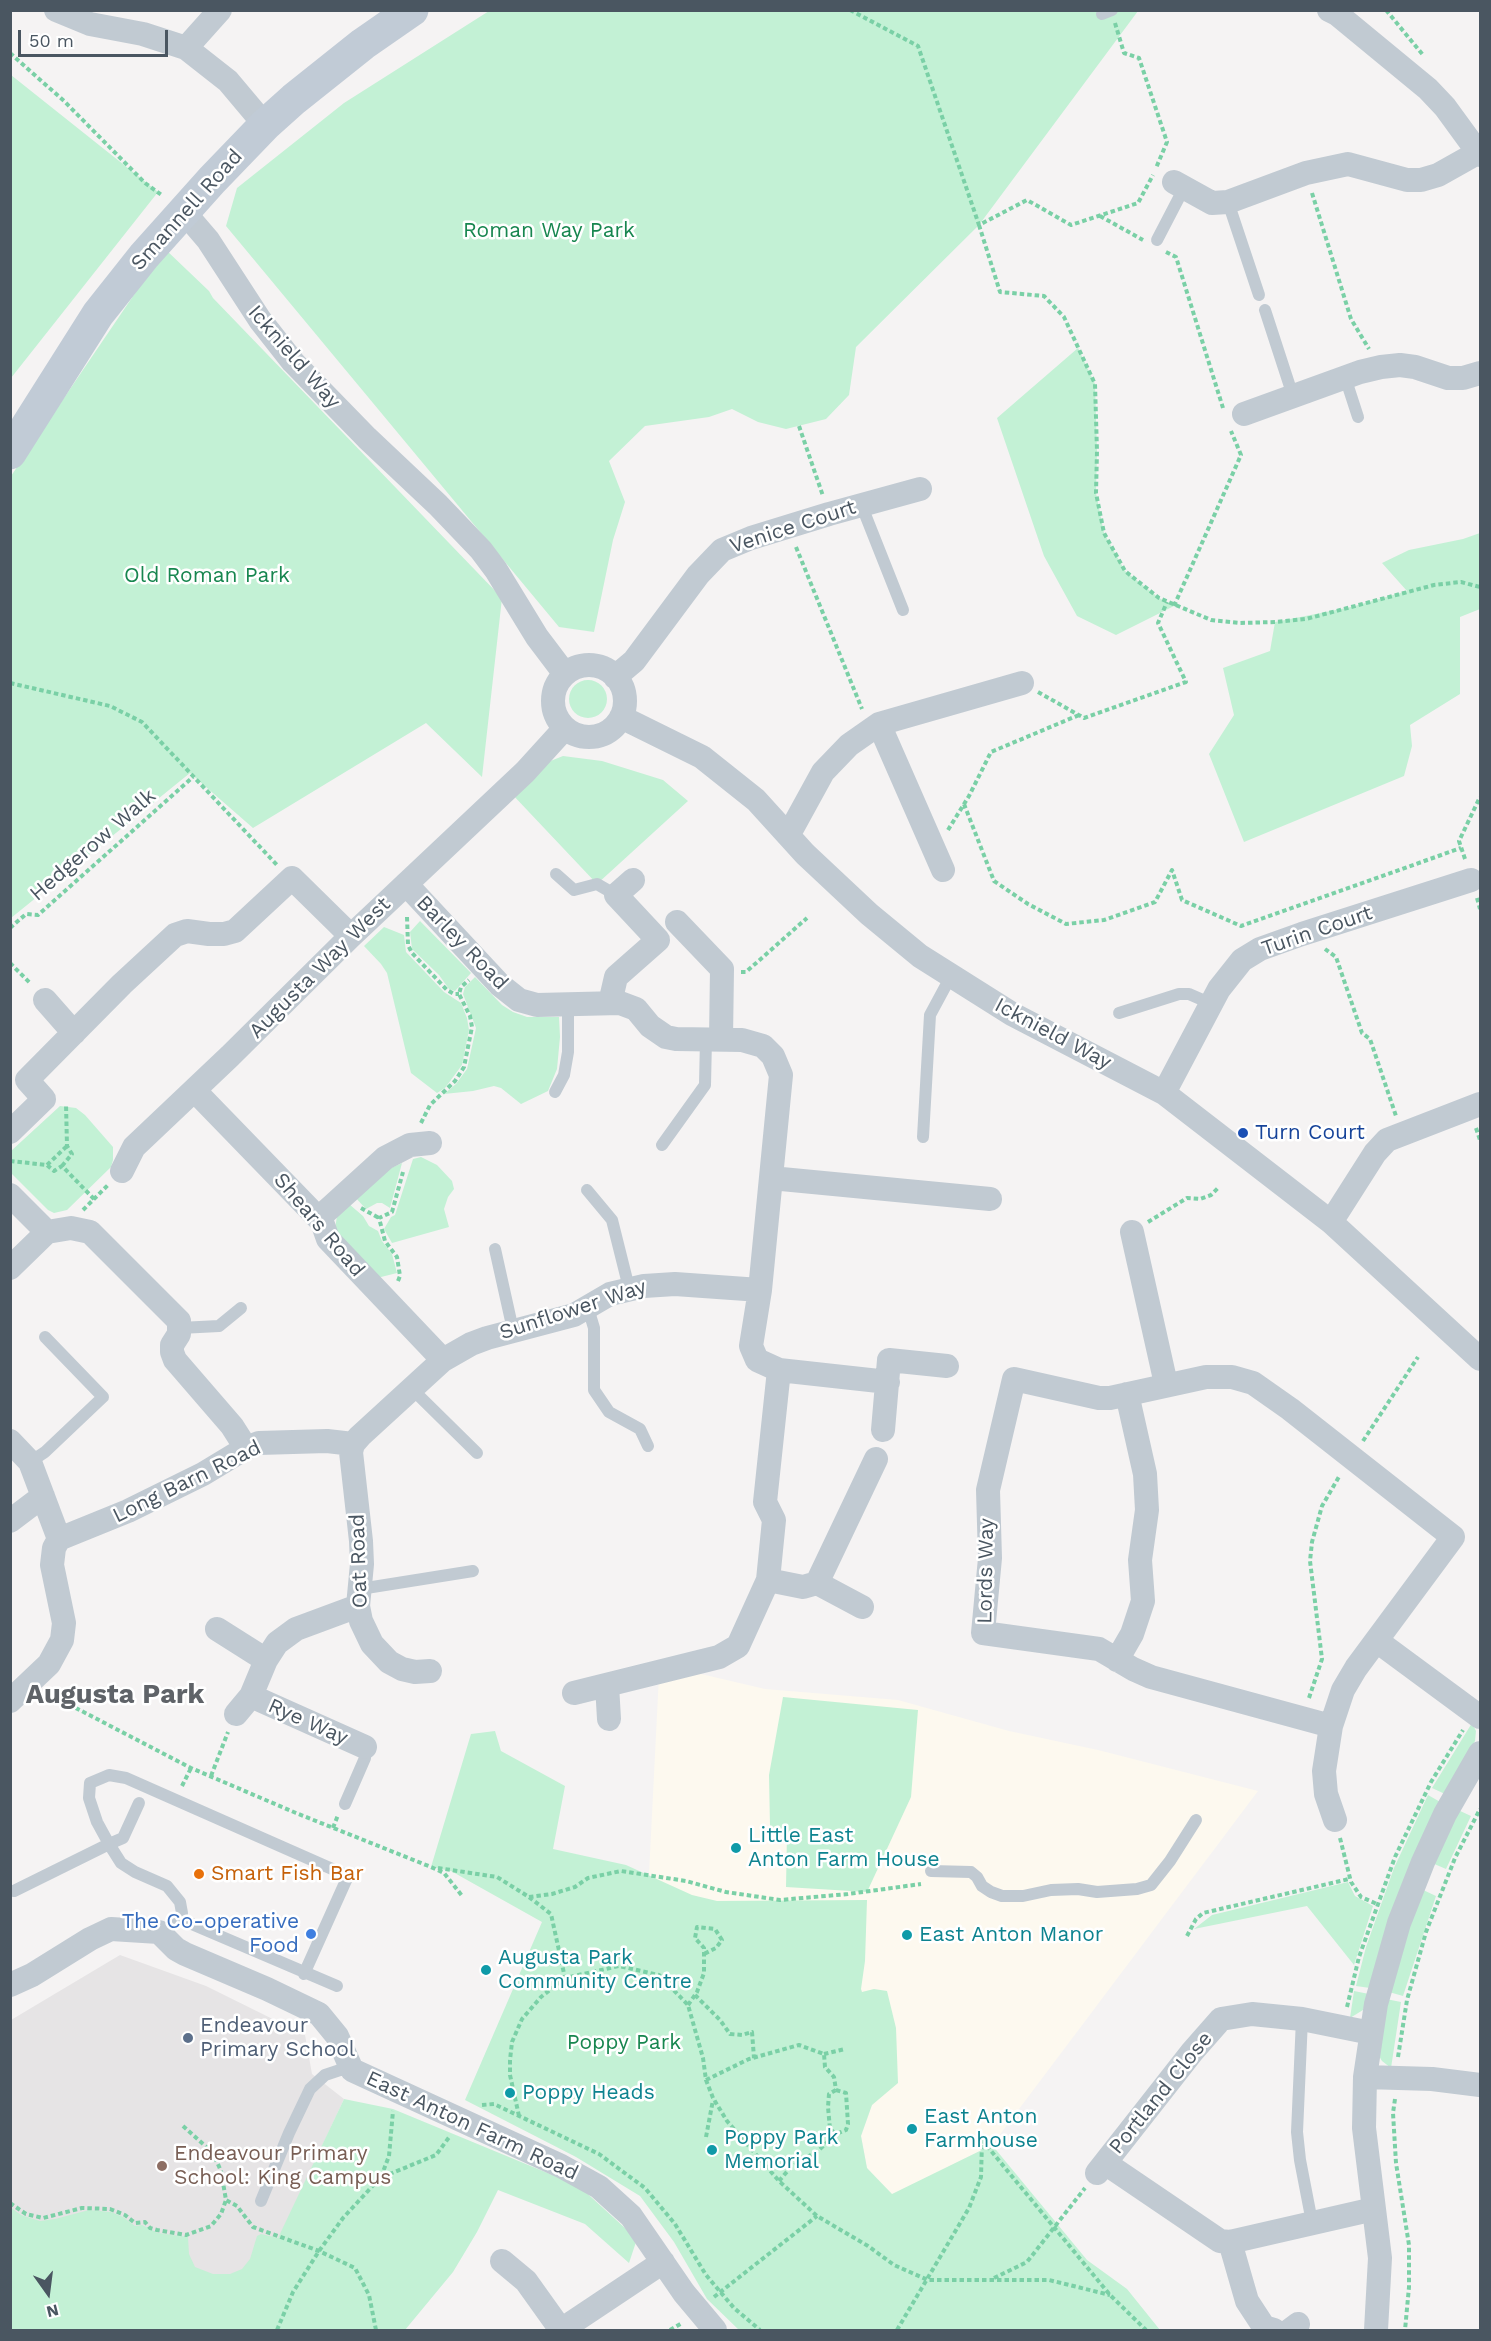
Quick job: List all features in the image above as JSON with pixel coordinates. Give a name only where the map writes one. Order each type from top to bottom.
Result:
[{"type":"street","points":[[56,10],[90,24],[142,34],[186,48],[228,81],[265,125]]},
{"type":"street","points":[[186,48],[220,10]]},
{"type":"street","name":"Smannell Road","points":[[10,453],[98,314],[144,256],[212,180],[265,125],[363,44],[412,10]]},
{"type":"street","points":[[1179,185],[1212,203],[1228,202],[1306,174],[1348,164],[1407,180],[1421,180],[1438,175],[1480,153],[1445,107],[1428,89],[1336,12]]},
{"type":"street","name":"Icknield Way","points":[[184,212],[204,235],[260,320],[293,362],[481,550],[501,577],[537,637],[565,674]]},
{"type":"street","points":[[1235,417],[1345,377],[1381,367],[1400,365],[1415,367],[1448,378],[1462,378],[1480,373]]},
{"type":"street","name":"Venice Court","points":[[615,677],[634,661],[698,574],[722,550],[861,504],[920,489]]},
{"type":"street","points":[[596,666],[615,677],[624,696],[621,717],[615,726],[596,737],[574,734],[558,721],[552,701],[554,691],[565,674],[575,668],[596,666]]},
{"type":"street","points":[[789,834],[824,772],[849,745],[875,727],[1022,683]]},
{"type":"street","name":"Icknield Way","points":[[621,717],[702,757],[756,801],[789,834],[805,854],[869,914],[920,957],[1012,1014],[1164,1092],[1331,1222],[1480,1359]]},
{"type":"street","points":[[875,727],[939,860]]},
{"type":"street","name":"Augusta Way West","points":[[122,1171],[134,1148],[237,1050],[351,936],[525,772],[565,728]]},
{"type":"street","points":[[10,1132],[44,1099],[27,1080],[175,935],[187,931],[209,934],[235,931],[288,875],[351,936]]},
{"type":"street","name":"Turin Court","points":[[1164,1092],[1219,989],[1242,960],[1260,949],[1302,934],[1471,880]]},
{"type":"street","name":"Barley Road","points":[[406,884],[510,994],[527,1004],[620,1003],[636,1010],[650,1026],[666,1037],[676,1040],[742,1040],[769,1050],[781,1075],[760,1290],[751,1346],[757,1360],[779,1370],[888,1382]]},
{"type":"street","points":[[610,1003],[616,977],[658,940],[624,887]]},
{"type":"street","points":[[677,922],[722,969],[713,1039]]},
{"type":"street","points":[[42,996],[74,1033]]},
{"type":"street","name":"Shears Road","points":[[195,1091],[322,1222],[327,1239],[443,1360]]},
{"type":"street","points":[[1331,1222],[1375,1152],[1388,1140],[1480,1104]]},
{"type":"street","points":[[322,1222],[322,1215],[385,1158],[420,1144]]},
{"type":"street","points":[[771,1178],[990,1199]]},
{"type":"street","points":[[10,1195],[46,1232]]},
{"type":"street","points":[[10,1268],[46,1232],[71,1228],[90,1232],[179,1321],[180,1328],[172,1345],[175,1360],[232,1426],[246,1448]]},
{"type":"street","points":[[1132,1232],[1166,1384]]},
{"type":"street","name":"Sunflower Way","points":[[353,1444],[443,1360],[471,1344],[513,1330],[559,1320],[588,1308],[610,1294],[629,1288],[675,1284],[760,1290]]},
{"type":"street","points":[[883,1430],[889,1360],[947,1366]]},
{"type":"street","points":[[574,1693],[719,1657],[738,1647],[768,1580],[774,1520],[765,1502],[779,1370]]},
{"type":"street","name":"Lords Way","points":[[1331,1726],[1151,1677],[1099,1649],[983,1633],[990,1558],[988,1490],[1014,1379],[1085,1396],[1110,1398],[1206,1377],[1244,1380],[1269,1394],[1453,1537],[1343,1690],[1331,1726],[1324,1771],[1326,1794],[1335,1820]]},
{"type":"street","points":[[1117,1660],[1132,1634],[1143,1601],[1140,1560],[1147,1510],[1145,1474],[1127,1394]]},
{"type":"street","points":[[10,1441],[30,1462],[59,1539],[54,1548],[52,1565],[64,1632],[54,1656],[10,1701]]},
{"type":"street","name":"Long Barn Road","points":[[59,1539],[128,1511],[203,1473],[246,1448],[272,1441],[327,1441],[353,1444]]},
{"type":"street","name":"Oat Road","points":[[353,1444],[352,1468],[362,1564],[359,1597],[366,1633],[380,1654],[389,1662],[402,1669],[415,1672],[430,1671]]},
{"type":"street","points":[[817,1583],[876,1459]]},
{"type":"street","points":[[10,1521],[43,1496]]},
{"type":"street","points":[[768,1580],[802,1587],[817,1583],[862,1607]]},
{"type":"street","name":"Rye Way","points":[[359,1597],[296,1629],[277,1643],[243,1705],[365,1748]]},
{"type":"street","points":[[217,1629],[266,1660]]},
{"type":"street","points":[[1377,1641],[1480,1717]]},
{"type":"street","points":[[607,1685],[609,1719]]},
{"type":"street","points":[[1376,2331],[1380,2258],[1364,2128],[1365,2077],[1371,2033],[1382,1979],[1409,1895],[1434,1836],[1478,1763]]},
{"type":"street","points":[[10,1985],[38,1972],[90,1939],[111,1929],[159,1932]]},
{"type":"street","name":"East Anton Farm Road","points":[[159,1932],[176,1949],[185,1954],[319,2014],[337,2036],[352,2070],[561,2166],[599,2187],[631,2216],[698,2311],[715,2331]]},
{"type":"street","name":"Portland Close","points":[[1101,2168],[1192,2052],[1221,2019],[1252,2014],[1302,2019],[1371,2033]]},
{"type":"street","points":[[1365,2077],[1407,2078],[1480,2085]]},
{"type":"street","points":[[1101,2168],[1220,2241],[1230,2242],[1374,2209]]},
{"type":"street","points":[[1230,2242],[1247,2301],[1264,2327],[1274,2331]]},
{"type":"street","points":[[502,2261],[526,2281],[561,2331],[663,2262]]},
{"type":"lane","points":[[1153,243],[1179,185]]},
{"type":"lane","points":[[1228,202],[1259,295]]},
{"type":"lane","points":[[1264,310],[1293,396]]},
{"type":"lane","points":[[1345,377],[1358,417]]},
{"type":"lane","points":[[861,504],[903,610]]},
{"type":"lane","points":[[556,874],[574,890],[597,884],[624,887]]},
{"type":"lane","points":[[923,1137],[930,1015],[951,976]]},
{"type":"lane","points":[[1119,1013],[1179,994],[1189,994],[1212,1004]]},
{"type":"lane","points":[[555,1092],[564,1075],[568,1052],[568,1005]]},
{"type":"lane","points":[[662,1144],[705,1085],[713,1039]]},
{"type":"lane","points":[[587,1190],[612,1220],[629,1288]]},
{"type":"lane","points":[[495,1249],[513,1330]]},
{"type":"lane","points":[[180,1328],[219,1326],[241,1308]]},
{"type":"lane","points":[[588,1308],[594,1328],[594,1390],[609,1412],[640,1429],[648,1446]]},
{"type":"lane","points":[[30,1462],[45,1452],[103,1397],[45,1337]]},
{"type":"lane","points":[[412,1389],[477,1453]]},
{"type":"lane","points":[[359,1597],[473,1571]]},
{"type":"lane","points":[[342,1809],[365,1758],[365,1748]]},
{"type":"lane","points":[[159,1932],[180,1918],[181,1908],[173,1891],[167,1886],[127,1867],[117,1858],[97,1822],[89,1798],[90,1783],[102,1776],[117,1776],[143,1784],[348,1876],[304,1974]]},
{"type":"lane","points":[[14,1891],[123,1838],[140,1803]]},
{"type":"lane","points":[[931,1871],[970,1872],[977,1877],[982,1886],[1002,1896],[1023,1896],[1051,1890],[1078,1889],[1106,1892],[1137,1889],[1150,1885],[1170,1860],[1196,1820]]},
{"type":"lane","points":[[180,1918],[304,1974],[337,1986]]},
{"type":"lane","points":[[1302,2019],[1297,2133],[1312,2222]]},
{"type":"lane","points":[[261,2201],[298,2111],[310,2089],[325,2075],[340,2070],[352,2070]]},
{"type":"path","points":[[850,10],[918,46],[1000,292],[1044,296],[1064,317],[1095,384],[1096,493],[1104,533],[1125,571],[1174,606],[1211,620],[1240,624],[1306,619],[1434,585],[1461,582],[1480,587]]},
{"type":"path","points":[[979,225],[1027,200],[1071,225],[1138,203],[1167,142],[1139,58],[1124,53],[1108,12]]},
{"type":"path","points":[[10,53],[64,101],[145,183],[184,212]]},
{"type":"path","points":[[1306,174],[1351,319],[1381,367]]},
{"type":"path","points":[[1099,216],[1176,257],[1235,417],[1241,455],[1174,606]]},
{"type":"path","points":[[798,426],[829,514]]},
{"type":"path","points":[[788,527],[826,626],[875,727]]},
{"type":"path","points":[[1022,683],[1084,718],[1186,682],[1158,623],[1167,602]]},
{"type":"path","points":[[10,683],[110,706],[142,722],[288,875]]},
{"type":"path","points":[[939,860],[991,752],[1080,715]]},
{"type":"path","name":"Hedgerow Walk","points":[[10,928],[26,914],[38,915],[193,777]]},
{"type":"path","points":[[1471,880],[1459,842],[1480,797]]},
{"type":"path","points":[[964,804],[994,881],[1028,904],[1066,924],[1104,920],[1155,902],[1172,870],[1182,900],[1241,927],[1461,848]]},
{"type":"path","points":[[406,884],[408,945],[412,953],[447,990],[459,994]]},
{"type":"path","points":[[722,969],[746,972],[807,918]]},
{"type":"path","points":[[1302,934],[1336,957],[1362,1033],[1370,1039],[1402,1133]]},
{"type":"path","points":[[10,963],[42,996]]},
{"type":"path","points":[[389,1304],[400,1276],[397,1257],[385,1241],[379,1218],[392,1212],[420,1144],[430,1104],[455,1081],[464,1067],[472,1027],[470,1016],[459,994],[461,987],[482,966]]},
{"type":"path","points":[[10,1161],[47,1165],[54,1171],[62,1166],[72,1154],[67,1146],[66,1104],[60,1097]]},
{"type":"path","points":[[47,1165],[67,1146]]},
{"type":"path","points":[[62,1166],[94,1199]]},
{"type":"path","points":[[71,1228],[81,1213],[122,1171]]},
{"type":"path","points":[[1132,1232],[1187,1198],[1200,1199],[1211,1195],[1219,1187]]},
{"type":"path","points":[[1303,1718],[1322,1659],[1310,1561],[1312,1542],[1322,1506],[1418,1357]]},
{"type":"path","points":[[30,1683],[191,1768],[444,1873],[463,1897]]},
{"type":"path","points":[[211,1776],[243,1705]]},
{"type":"path","points":[[333,1828],[342,1809]]},
{"type":"path","points":[[1405,2331],[1409,2287],[1409,2245],[1396,2163],[1393,2113],[1395,2091],[1405,2092],[1407,2078],[1406,2067],[1397,2063],[1401,2027],[1412,1980],[1441,1893],[1465,1836],[1480,1809]]},
{"type":"path","points":[[1335,1820],[1349,1879],[1361,1897],[1377,1904]]},
{"type":"path","points":[[431,1867],[497,1877],[551,1914],[565,1978]]},
{"type":"path","points":[[529,1897],[552,1894],[574,1887],[588,1878],[621,1871],[686,1881],[726,1892],[780,1900],[848,1894],[925,1883]]},
{"type":"path","points":[[1187,1936],[1196,1919],[1203,1913],[1349,1879]]},
{"type":"path","points":[[688,2005],[704,1973],[704,1954],[704,1948],[695,1938],[697,1927],[715,1929],[722,1940],[716,1948],[704,1954]]},
{"type":"path","points":[[519,2116],[510,2075],[512,2042],[522,2019],[541,1997],[565,1978],[619,1966],[659,1975],[688,2005],[703,2058],[706,2080],[713,2098],[727,2121],[779,2181],[817,2216],[868,2246],[894,2265],[928,2280],[1049,2280],[1110,2295]]},
{"type":"path","points":[[694,1995],[720,2020],[730,2034],[742,2035],[752,2032],[754,2058]]},
{"type":"path","points":[[706,2080],[754,2058],[799,2045],[824,2054],[845,2049]]},
{"type":"path","points":[[824,2054],[825,2067],[834,2077],[836,2090]]},
{"type":"path","points":[[779,2181],[791,2167],[819,2150],[836,2134],[846,2130],[848,2124],[846,2093],[836,2090],[829,2094],[828,2107],[830,2129],[836,2134]]},
{"type":"path","points":[[277,2331],[293,2292],[319,2252],[344,2218],[380,2178],[389,2156],[394,2105],[399,2093]]},
{"type":"path","points":[[706,2137],[713,2098]]},
{"type":"path","points":[[380,2178],[436,2155],[450,2137],[458,2119]]},
{"type":"path","points":[[10,2203],[26,2214],[43,2218],[82,2208],[103,2208],[125,2215],[135,2223],[145,2222],[157,2230],[186,2235],[211,2226],[221,2214],[226,2200],[218,2161],[207,2146],[183,2126]]},
{"type":"path","points":[[897,2331],[969,2208],[981,2177],[982,2140],[1110,2295],[1146,2331]]},
{"type":"path","points":[[991,2280],[1027,2262],[1101,2168]]},
{"type":"path","points":[[226,2200],[237,2206],[253,2227],[355,2268],[369,2295],[376,2331]]},
{"type":"path","points":[[670,2331],[817,2216]]},
{"type":"shaded area","points":[[684,1670],[765,1689],[898,1700],[1009,1731],[1098,1750],[1258,1791],[992,2145],[892,2195],[867,2168],[861,2136],[872,2105],[649,1874],[659,1675]]},
{"type":"shaded area","name":"Endeavour Primary School: King Campus","points":[[120,1955],[206,1986],[305,2035],[312,2074],[344,2099],[282,2232],[256,2272],[11,2330],[11,2020]]},
{"type":"green space","name":"Roman Way Park","points":[[489,11],[1138,11],[979,225],[856,347],[849,395],[826,419],[786,429],[758,422],[732,409],[709,417],[645,426],[609,461],[625,502],[613,540],[594,632],[559,627],[226,226],[237,188],[344,103]]},
{"type":"green space","points":[[11,75],[158,192],[11,378]]},
{"type":"green space","name":"Old Roman Park","points":[[165,249],[209,291],[213,298],[502,598],[482,777],[426,723],[253,828],[190,773],[11,918],[11,476]]},
{"type":"green space","points":[[1078,348],[1095,384],[1096,493],[1104,533],[1125,571],[1159,598],[1174,606],[1116,635],[1077,616],[1044,556],[997,418]]},
{"type":"green space","points":[[1480,533],[1480,609],[1460,617],[1460,694],[1410,725],[1412,746],[1404,776],[1244,842],[1209,754],[1234,715],[1223,668],[1270,651],[1275,622],[1351,607],[1407,591],[1382,563],[1409,550],[1463,539]]},
{"type":"green space","points":[[588,680],[602,685],[607,699],[602,713],[588,718],[574,713],[569,699],[574,685]]},
{"type":"green space","points":[[563,756],[602,761],[663,780],[688,801],[597,884],[511,793],[548,762]]},
{"type":"green space","points":[[420,921],[471,973],[455,991],[449,989],[439,975],[412,949],[410,932]]},
{"type":"green space","points":[[384,927],[404,935],[406,952],[444,992],[461,1003],[467,1018],[469,1030],[462,1065],[445,1088],[437,1093],[411,1073],[387,973],[364,946]]},
{"type":"green space","points":[[475,977],[502,1005],[513,1012],[527,1017],[559,1017],[557,1069],[548,1091],[521,1104],[501,1088],[494,1086],[444,1094],[456,1084],[467,1069],[476,1028],[463,994],[465,987]]},
{"type":"green space","points":[[60,1106],[76,1108],[85,1115],[113,1147],[113,1160],[111,1167],[67,1210],[54,1213],[48,1210],[11,1173],[11,1151]]},
{"type":"green space","points":[[421,1157],[437,1165],[452,1181],[454,1189],[444,1209],[449,1227],[392,1243],[384,1229],[391,1217],[395,1215],[413,1159]]},
{"type":"green space","points":[[402,1163],[390,1208],[377,1203],[366,1209],[354,1196],[378,1174]]},
{"type":"green space","points":[[349,1204],[363,1216],[369,1226],[378,1231],[392,1254],[397,1273],[377,1278],[335,1229],[337,1216]]},
{"type":"green space","points":[[783,1697],[918,1710],[911,1797],[867,1892],[786,1887],[787,1833],[770,1826],[769,1775]]},
{"type":"green space","points":[[1472,1723],[1476,1731],[1475,1741],[1445,1794],[1432,1788]]},
{"type":"green space","name":"Poppy Park","points":[[495,1731],[501,1751],[565,1786],[553,1849],[626,1865],[692,1895],[717,1901],[867,1900],[865,1961],[861,1989],[862,1992],[874,1989],[887,1991],[896,2028],[898,2083],[872,2105],[861,2136],[867,2168],[892,2194],[992,2145],[1087,2260],[1127,2289],[1160,2330],[739,2330],[707,2299],[674,2242],[640,2196],[576,2157],[465,2100],[542,1922],[451,1871],[431,1867],[471,1734]]},
{"type":"green space","points":[[1428,1795],[1442,1803],[1370,1988],[1356,1986],[1366,1947],[1394,1868]]},
{"type":"green space","points":[[1458,1810],[1471,1816],[1446,1869],[1432,1863]]},
{"type":"green space","points":[[1348,1882],[1355,1896],[1373,1906],[1354,1965],[1307,1906],[1194,1929],[1212,1915]]},
{"type":"green space","points":[[1421,1889],[1436,1896],[1403,1996],[1389,1992]]},
{"type":"green space","points":[[1354,1991],[1369,1994],[1363,2010],[1350,2018]]},
{"type":"green space","points":[[1386,1999],[1401,2002],[1391,2068],[1379,2056]]},
{"type":"green space","points":[[344,2099],[393,2109],[579,2186],[637,2239],[629,2263],[585,2224],[498,2190],[453,2272],[405,2330],[11,2330],[10,2207],[21,2215],[40,2221],[89,2210],[111,2212],[135,2226],[142,2225],[158,2233],[188,2237],[189,2254],[195,2267],[213,2274],[230,2274],[242,2269],[250,2259],[257,2236],[261,2234],[278,2238]]},
{"type":"place","name":"Turn Court","points":[[1243,1133]]},
{"type":"place","name":"Little East Anton Farm House","points":[[736,1848]]},
{"type":"place","name":"Smart Fish Bar","points":[[199,1874]]},
{"type":"place","name":"The Co-operative Food","points":[[311,1934]]},
{"type":"place","name":"East Anton Manor","points":[[907,1935]]},
{"type":"place","name":"Augusta Park Community Centre","points":[[486,1970]]},
{"type":"place","name":"Endeavour Primary School","points":[[188,2038]]},
{"type":"place","name":"Poppy Heads","points":[[510,2093]]},
{"type":"place","name":"East Anton Farmhouse","points":[[912,2129]]},
{"type":"place","name":"Poppy Park Memorial","points":[[712,2150]]},
{"type":"place","name":"Endeavour Primary School: King Campus","points":[[162,2166]]},
{"type":"district","name":"Augusta Park","points":[[115,1695]]}]
